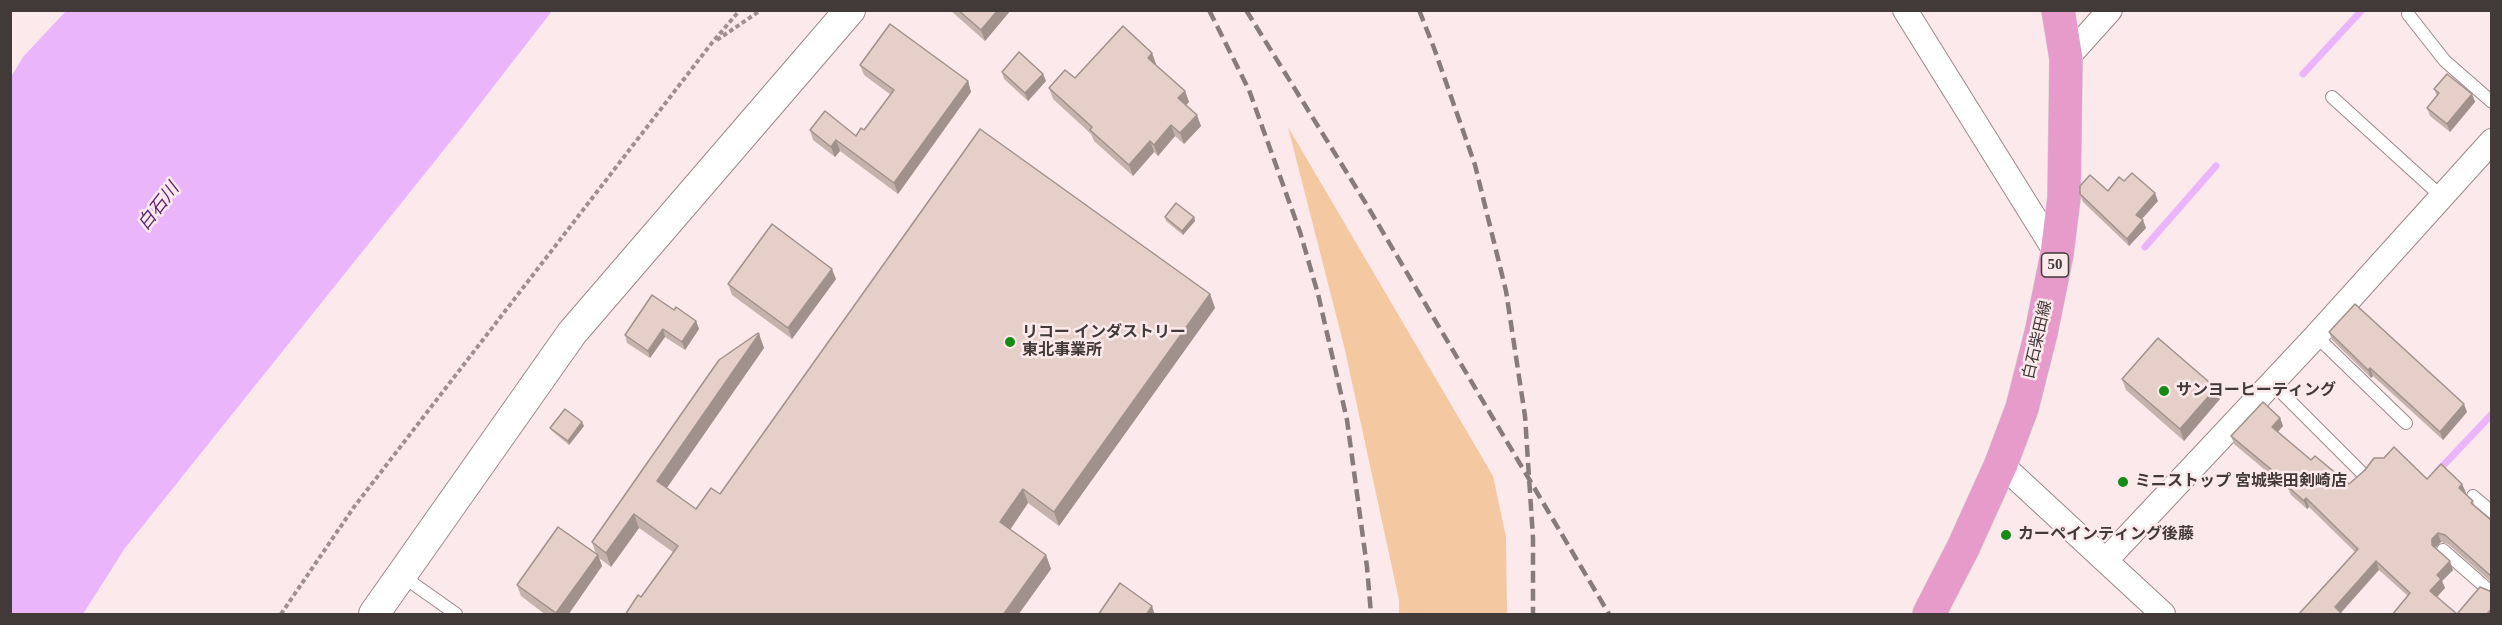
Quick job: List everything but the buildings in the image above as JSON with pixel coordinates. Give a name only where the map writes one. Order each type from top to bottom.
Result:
[{"type":"main road","name":"白石柴田線","points":[[1929,615],[1963,548],[2001,464],[2022,408],[2041,333],[2057,254],[2064,198],[2066,59],[2058,10]]},
{"type":"street","points":[[374,615],[572,333],[850,10]]},
{"type":"street","points":[[1905,10],[2057,254]]},
{"type":"street","points":[[2066,59],[2110,10]]},
{"type":"street","points":[[2106,560],[2316,336],[2492,141]]},
{"type":"street","points":[[2001,464],[2163,615]]},
{"type":"lane","points":[[2408,14],[2445,61],[2492,102]]},
{"type":"lane","points":[[2332,97],[2442,197]]},
{"type":"lane","points":[[2316,336],[2406,423]]},
{"type":"lane","points":[[2271,382],[2362,473]]},
{"type":"lane","points":[[2473,496],[2492,513]]},
{"type":"lane","points":[[2444,550],[2492,593]]},
{"type":"lane","points":[[401,574],[456,615]]},
{"type":"path","points":[[281,615],[354,507],[711,44],[740,10]]},
{"type":"path","points":[[711,44],[761,10]]},
{"type":"shaded area","points":[[1288,127],[1493,476],[1506,537],[1507,614],[1399,614],[1399,600],[1345,350]]},
{"type":"water","name":"白石川","points":[[66,11],[552,11],[459,131],[125,548],[83,614],[11,614],[11,77],[23,57]]},
{"type":"waterway","points":[[2303,74],[2362,10]]},
{"type":"waterway","points":[[2145,247],[2216,166]]},
{"type":"waterway","points":[[2438,471],[2492,414]]},
{"type":"railway","points":[[1209,10],[1249,90],[1300,232],[1318,294],[1347,420],[1367,567],[1371,614]]},
{"type":"railway","points":[[1246,10],[1365,202],[1609,614]]},
{"type":"railway","points":[[1419,10],[1475,165],[1506,291],[1525,416],[1533,538],[1533,614]]},
{"type":"place","name":"リコー インダストリー 東北事業所","points":[[1010,342]]},
{"type":"place","name":"サンヨーヒーティング","points":[[2164,391]]},
{"type":"place","name":"ミニストップ 宮城柴田剣崎店","points":[[2123,482]]},
{"type":"place","name":"カーペインティング後藤","points":[[2006,535]]}]
